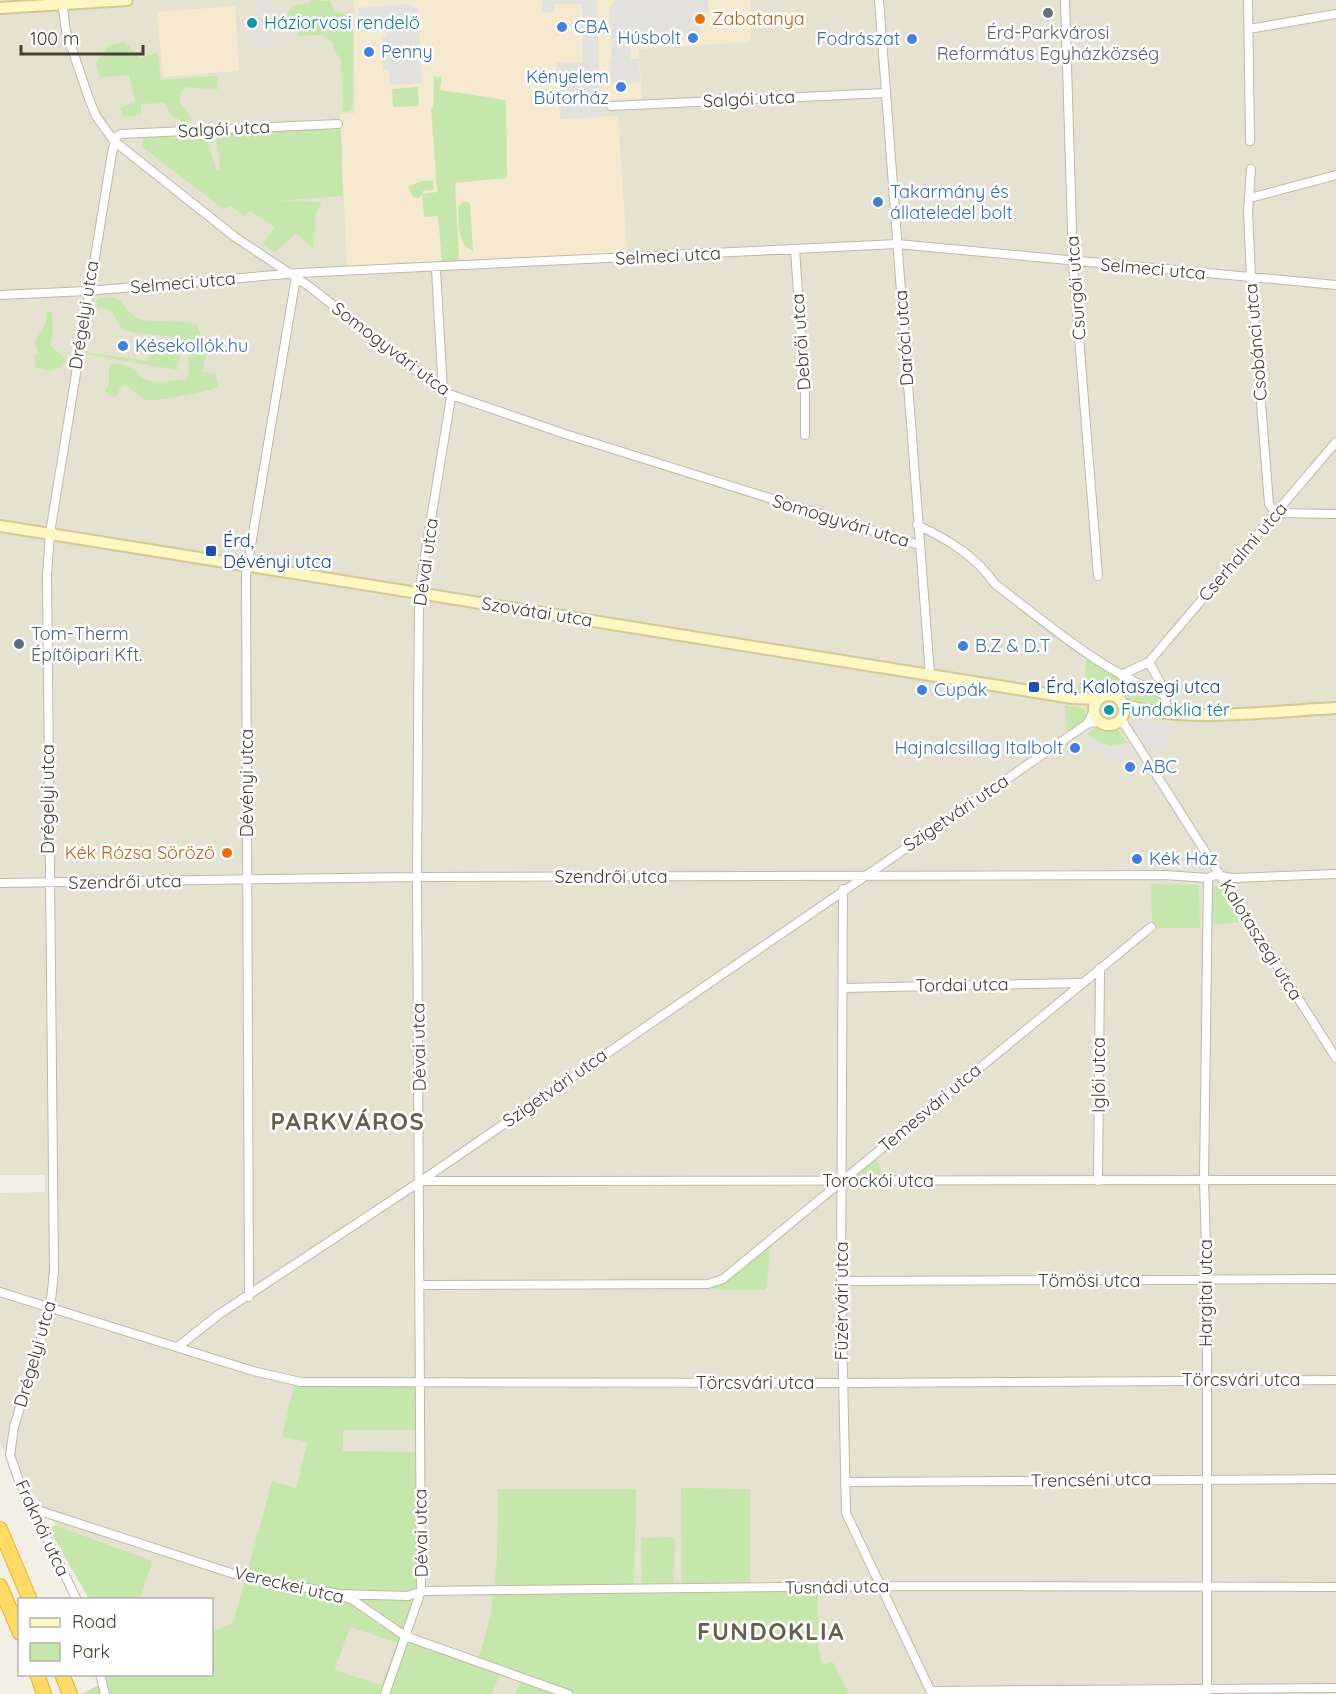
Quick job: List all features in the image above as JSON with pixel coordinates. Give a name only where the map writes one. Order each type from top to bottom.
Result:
[{"type":"highway","points":[[0,1529],[30,1598]]},
{"type":"highway","points":[[0,1586],[18,1627]]},
{"type":"highway","points":[[38,1676],[44,1694]]},
{"type":"highway","points":[[63,1676],[70,1694]]},
{"type":"street","points":[[0,8],[62,2],[127,0]]},
{"type":"street","name":"Daróci utca","points":[[879,0],[930,675]]},
{"type":"street","name":"Csurgói utca","points":[[1065,0],[1073,262],[1098,576]]},
{"type":"street","points":[[1248,0],[1250,141]]},
{"type":"street","name":"Somogyvári utca","points":[[62,2],[66,31],[88,96],[96,116],[114,141],[235,237],[325,298],[443,392],[451,397],[919,545]]},
{"type":"street","points":[[1249,29],[1336,14]]},
{"type":"street","name":"Salgói utca","points":[[611,106],[886,93]]},
{"type":"street","name":"Salgói utca","points":[[114,141],[121,134],[338,124]]},
{"type":"street","name":"Drégelyi utca","points":[[10,1455],[14,1427],[50,1309],[54,1272],[47,575],[50,533],[87,291],[114,141]]},
{"type":"street","name":"Csobánci utca","points":[[1251,169],[1248,212],[1251,277],[1269,504],[1276,513]]},
{"type":"street","points":[[1250,198],[1336,175]]},
{"type":"street","name":"Selmeci utca","points":[[0,295],[294,276],[897,244],[1336,285]]},
{"type":"street","name":"Debrői utca","points":[[795,249],[805,395],[805,435]]},
{"type":"street","points":[[436,268],[443,392]]},
{"type":"street","name":"Dévényi utca","points":[[249,1297],[245,880],[247,566],[294,276]]},
{"type":"street","name":"Dévai utca","points":[[385,1694],[421,1591],[419,1383],[421,1180],[417,877],[419,593],[451,397]]},
{"type":"street","name":"Cserhalmi utca","points":[[1121,675],[1149,662],[1336,442]]},
{"type":"street","points":[[1276,513],[1336,514]]},
{"type":"street","name":"Somogyvári utca","points":[[917,525],[958,548],[996,584],[1121,675],[1165,695]]},
{"type":"street","name":"Szovátai utca","points":[[0,526],[1073,698],[1100,699]]},
{"type":"street","points":[[1149,662],[1165,695],[1168,714]]},
{"type":"street","points":[[1097,716],[1100,699],[1114,696],[1121,716]]},
{"type":"street","points":[[1073,698],[1107,725],[1121,716],[1146,712],[1168,714],[1336,708]]},
{"type":"street","name":"Szigetvári utca","points":[[179,1346],[218,1316],[421,1180],[1097,716]]},
{"type":"street","name":"Kalotaszegi utca","points":[[1121,716],[1127,731],[1336,1058]]},
{"type":"street","name":"Szendrői utca","points":[[0,883],[417,877],[1165,875],[1232,878],[1336,874]]},
{"type":"street","name":"Hargitai utca","points":[[1207,1692],[1207,1281],[1204,1180],[1208,878]]},
{"type":"street","name":"Füzérvári utca","points":[[843,889],[841,1281],[845,1482],[848,1519],[932,1693]]},
{"type":"street","name":"Temesvári utca","points":[[420,1285],[708,1284],[729,1275],[1151,927]]},
{"type":"street","name":"Iglói utca","points":[[1098,1181],[1100,968]]},
{"type":"street","name":"Tordai utca","points":[[843,988],[1081,983]]},
{"type":"street","name":"Torockói utca","points":[[421,1180],[1336,1180]]},
{"type":"street","name":"Tömösi utca","points":[[841,1281],[1336,1279]]},
{"type":"street","points":[[0,1292],[50,1309],[179,1346]]},
{"type":"street","name":"Törcsvári utca","points":[[179,1346],[253,1371],[301,1382],[843,1383],[1336,1380]]},
{"type":"street","name":"Fraknói utca","points":[[10,1455],[19,1481],[76,1598]]},
{"type":"street","name":"Trencséni utca","points":[[845,1482],[1336,1479]]},
{"type":"street","name":"Vereckei utca","points":[[34,1509],[234,1574],[339,1594],[353,1600],[405,1636],[568,1694]]},
{"type":"street","name":"Tusnádi utca","points":[[339,1594],[408,1596],[421,1591],[880,1586],[1336,1587]]},
{"type":"street","points":[[100,1676],[105,1694]]},
{"type":"street","points":[[932,1693],[1207,1692],[1336,1688]]},
{"type":"shaded area","points":[[0,0],[1336,0],[1336,1694],[849,1694],[833,1662],[823,1666],[818,1647],[818,1590],[750,1590],[750,1489],[682,1585],[674,1585],[641,1538],[642,1586],[634,1586],[498,1489],[496,1581],[488,1634],[478,1658],[402,1631],[417,1587],[342,1451],[343,1430],[416,1386],[283,1437],[307,1442],[296,1488],[272,1481],[233,1624],[213,1632],[213,1598],[140,1598],[153,1561],[55,1525],[0,1444],[0,1193],[45,1192],[45,1175],[0,1175]]},
{"type":"shaded area","points":[[255,0],[269,0],[269,15],[256,16]]},
{"type":"shaded area","points":[[354,0],[750,0],[751,42],[639,49],[642,99],[599,102],[600,117],[618,116],[627,253],[347,267],[340,114],[355,113]]},
{"type":"shaded area","name":"CBA","points":[[542,0],[597,0],[600,117],[560,119],[556,63],[583,62],[582,4],[554,4],[554,12],[542,13]]},
{"type":"shaded area","points":[[616,0],[708,0],[708,11],[699,12],[701,35],[630,40],[631,59],[639,59],[640,82],[611,84],[609,8]]},
{"type":"shaded area","points":[[406,4],[418,8],[422,83],[390,85],[389,70],[383,70],[382,38],[387,37],[386,21],[359,23],[358,8]]},
{"type":"shaded area","points":[[235,6],[239,71],[163,77],[157,12]]},
{"type":"shaded area","points":[[271,28],[272,48],[250,49],[249,29]]},
{"type":"shaded area","points":[[1139,721],[1173,727],[1171,743],[1151,751],[1133,725]]},
{"type":"shaded area","points":[[1087,734],[1098,742],[1116,747],[1127,743],[1133,754],[1111,762],[1083,738]]},
{"type":"shaded area","points":[[350,1626],[397,1643],[382,1686],[335,1670]]},
{"type":"shaded area","points":[[499,1674],[520,1682],[515,1694],[492,1694]]},
{"type":"green space","points":[[312,0],[330,1],[335,12],[345,14],[353,23],[351,111],[343,112],[341,60],[334,51],[333,43],[322,35],[299,36],[298,31],[287,31],[285,19],[292,6],[310,3]]},
{"type":"green space","points":[[125,42],[140,58],[158,52],[161,80],[215,76],[219,77],[217,90],[187,87],[181,91],[179,102],[190,115],[191,121],[183,122],[172,116],[164,103],[141,104],[141,115],[123,117],[120,108],[135,101],[129,75],[100,77],[96,63],[108,45]]},
{"type":"green space","points":[[434,76],[442,77],[440,90],[506,100],[507,178],[455,183],[459,261],[442,262],[438,216],[424,217],[422,194],[437,192],[431,108],[433,108]]},
{"type":"green space","points":[[418,87],[419,106],[393,107],[392,89]]},
{"type":"green space","points":[[341,127],[343,196],[278,201],[320,202],[321,205],[315,215],[314,249],[296,233],[275,253],[263,244],[275,227],[250,211],[244,216],[231,206],[223,209],[141,146],[144,137],[209,136],[211,154],[217,171],[220,170],[218,134]]},
{"type":"green space","points":[[433,180],[434,190],[423,191],[420,198],[413,197],[408,187],[422,181]]},
{"type":"green space","points":[[465,201],[470,203],[473,251],[464,243],[460,232],[458,206]]},
{"type":"green space","points":[[112,297],[122,301],[136,317],[145,320],[186,322],[197,325],[208,353],[204,359],[203,372],[216,374],[219,386],[172,398],[146,400],[127,386],[122,386],[115,397],[109,396],[105,390],[109,384],[109,365],[118,363],[135,369],[145,379],[158,382],[186,380],[190,372],[187,343],[165,336],[122,330],[111,310],[99,308],[95,301]]},
{"type":"green space","points":[[46,311],[52,312],[53,332],[50,345],[66,359],[62,367],[51,371],[35,368],[34,356],[39,353],[34,343],[46,323]]},
{"type":"green space","points":[[144,340],[182,346],[177,370],[85,354],[86,352],[148,361],[151,346]]},
{"type":"green space","points":[[1086,657],[1137,689],[1163,702],[1161,705],[1130,698],[1119,688],[1110,686],[1090,693],[1076,689],[1085,675]]},
{"type":"green space","points":[[1065,705],[1084,709],[1087,714],[1084,721],[1067,733]]},
{"type":"green space","points":[[1097,726],[1107,731],[1117,729],[1127,743],[1106,744],[1087,734]]},
{"type":"green space","points":[[1151,884],[1199,885],[1200,928],[1155,928],[1152,922]]},
{"type":"green space","points":[[1214,885],[1222,887],[1242,922],[1211,925]]},
{"type":"green space","points":[[876,1157],[884,1179],[862,1175],[862,1169]]},
{"type":"green space","points":[[771,1245],[766,1290],[713,1290],[713,1285],[733,1276]]},
{"type":"green space","points":[[294,1384],[416,1386],[415,1430],[343,1430],[343,1451],[416,1452],[417,1587],[403,1631],[478,1658],[490,1617],[496,1575],[498,1489],[636,1489],[634,1585],[642,1586],[641,1538],[675,1537],[674,1585],[682,1585],[681,1488],[750,1489],[750,1589],[818,1590],[818,1647],[823,1665],[833,1662],[849,1694],[515,1694],[520,1682],[500,1674],[492,1694],[81,1694],[105,1682],[104,1676],[213,1676],[213,1632],[233,1623],[272,1481],[296,1488],[307,1442],[282,1437]],"holes":[[[350,1627],[397,1643],[381,1685],[335,1670]]]},
{"type":"green space","points":[[55,1525],[153,1561],[140,1598],[88,1598],[49,1529]]},
{"type":"place","name":"Érd-Parkvárosi Református Egyházközség","points":[[1048,13]]},
{"type":"place","name":"Zabatanya","points":[[700,19]]},
{"type":"place","name":"Háziorvosi rendelő","points":[[252,23]]},
{"type":"place","name":"CBA","points":[[562,27]]},
{"type":"place","name":"Húsbolt","points":[[693,38]]},
{"type":"place","name":"Fodrászat","points":[[912,39]]},
{"type":"place","name":"Penny","points":[[369,52]]},
{"type":"place","name":"Kényelem Bútorház","points":[[621,87]]},
{"type":"place","name":"Takarmány és állateledel bolt","points":[[878,202]]},
{"type":"place","name":"Késekollók.hu","points":[[123,346]]},
{"type":"place","name":"Érd, Dévényi utca","points":[[211,551]]},
{"type":"place","name":"Tom-Therm Építőipari Kft.","points":[[19,644]]},
{"type":"place","name":"B.Z & D.T","points":[[963,646]]},
{"type":"place","name":"Érd, Kalotaszegi utca","points":[[1034,687]]},
{"type":"place","name":"Cupák","points":[[922,690]]},
{"type":"place","name":"Fundoklia tér","points":[[1109,710]]},
{"type":"place","name":"Hajnalcsillag Italbolt","points":[[1075,748]]},
{"type":"place","name":"ABC","points":[[1130,767]]},
{"type":"place","name":"Kék Rózsa Söröző","points":[[227,853]]},
{"type":"place","name":"Kék Ház","points":[[1137,859]]},
{"type":"district","name":"PARKVÁROS","points":[[348,1122]]},
{"type":"district","name":"FUNDOKLIA","points":[[771,1632]]}]
